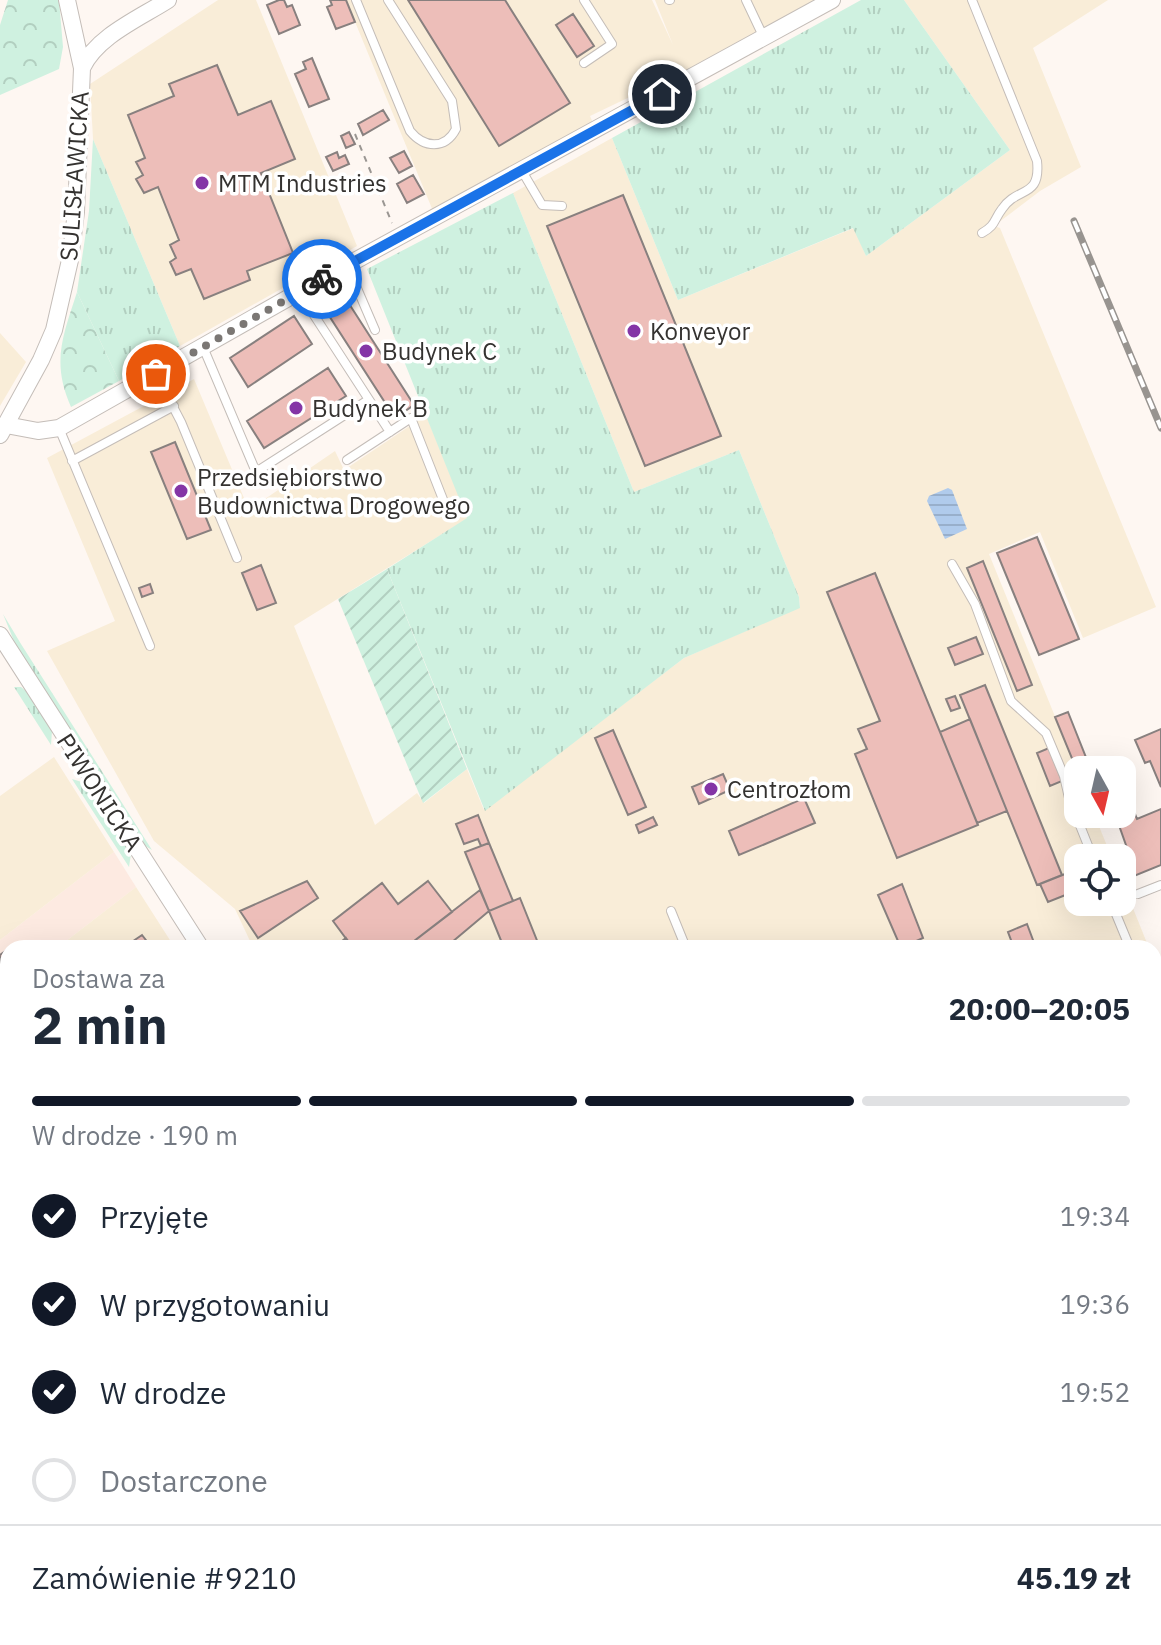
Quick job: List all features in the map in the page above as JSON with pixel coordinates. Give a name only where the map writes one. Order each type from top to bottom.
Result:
[{"type":"street","name":"SULISŁAWICKA","points":[[3,430],[41,360],[62,303],[76,212],[82,68],[67,0]]},
{"type":"street","points":[[82,68],[87,57],[100,44],[168,0]]},
{"type":"street","points":[[3,430],[59,428],[347,265],[832,0]]},
{"type":"street","name":"PIWONICKA","points":[[0,635],[196,940]]},
{"type":"lane","points":[[356,0],[410,131],[427,144],[442,143],[449,140],[456,129],[452,101],[388,0]]},
{"type":"lane","points":[[584,0],[612,44],[584,63]]},
{"type":"lane","points":[[746,0],[764,38]]},
{"type":"lane","points":[[972,0],[1037,161],[1038,174],[1035,184],[1004,205],[993,227],[982,233]]},
{"type":"lane","points":[[522,171],[542,205],[562,206]]},
{"type":"lane","points":[[347,265],[375,330]]},
{"type":"lane","points":[[299,292],[390,432]]},
{"type":"lane","points":[[203,347],[256,472],[368,400]]},
{"type":"lane","points":[[156,374],[174,406],[237,558]]},
{"type":"lane","points":[[72,461],[174,406]]},
{"type":"lane","points":[[347,460],[411,418],[444,502]]},
{"type":"lane","points":[[59,428],[150,646]]},
{"type":"lane","points":[[952,564],[975,604],[1011,701],[1046,733],[1088,844]]},
{"type":"lane","points":[[1138,894],[1161,885]]},
{"type":"lane","points":[[671,911],[683,940]]},
{"type":"lane","points":[[1117,916],[1127,940]]},
{"type":"path","points":[[355,134],[398,239]]},
{"type":"shaded area","points":[[218,0],[256,0],[357,246],[180,346],[93,139],[90,84]]},
{"type":"shaded area","points":[[346,0],[652,0],[673,45],[655,0],[815,0],[684,71],[590,116],[593,123],[433,211]]},
{"type":"shaded area","points":[[904,0],[1108,0],[1033,48],[1081,167],[1040,191],[994,226],[1000,228],[1156,607],[1083,638],[1040,532],[989,554],[1071,756],[1064,756],[1064,828],[1100,828],[1106,844],[1064,844],[1064,916],[1136,916],[1146,940],[250,940],[235,909],[154,841],[47,651],[115,621],[47,458],[194,379],[249,510],[335,451],[344,470],[426,415],[468,518],[294,626],[375,825],[417,793],[424,803],[467,769],[484,810],[684,658],[800,607],[799,597],[739,450],[634,492],[513,193],[612,138],[678,300],[854,228],[866,256],[1010,150]]},
{"type":"shaded area","points":[[0,333],[26,362],[0,406]]},
{"type":"shaded area","points":[[54,757],[114,852],[0,940],[0,796]]},
{"type":"shaded area","points":[[114,852],[136,887],[67,940],[0,940]]},
{"type":"shaded area","points":[[136,887],[170,940],[67,940]]},
{"type":"green space","points":[[8,0],[59,0],[63,47],[59,69],[0,95],[0,25]]},
{"type":"green space","points":[[861,0],[904,0],[1010,150],[866,256],[853,228],[678,300],[612,138]]},
{"type":"green space","points":[[93,139],[180,346],[119,381],[77,292],[89,211]]},
{"type":"green space","points":[[513,193],[634,492],[739,450],[799,597],[800,608],[684,658],[485,811],[387,569],[467,518],[367,269]]},
{"type":"green space","points":[[77,292],[119,381],[71,407],[60,362]]},
{"type":"green space","points":[[387,569],[467,769],[423,803],[338,599]]},
{"type":"green space","points":[[3,614],[152,850],[144,845],[16,646]]},
{"type":"green space","points":[[14,687],[26,691],[52,731],[51,745]]},
{"type":"green space","points":[[72,779],[85,783],[131,854],[129,867]]},
{"type":"water","points":[[948,488],[952,490],[967,529],[945,539],[927,501],[929,496]]},
{"type":"building","points":[[284,0],[287,7],[292,5],[300,25],[279,34],[267,5]]},
{"type":"building","points":[[330,0],[346,0],[355,22],[336,29],[327,7],[332,5]]},
{"type":"building","points":[[408,0],[505,0],[570,103],[499,146]]},
{"type":"building","points":[[573,14],[594,46],[577,57],[556,25]]},
{"type":"building","points":[[312,58],[329,99],[309,107],[295,74],[306,69],[303,62]]},
{"type":"building","name":"MTM Industries","points":[[217,65],[238,115],[271,101],[295,159],[261,173],[293,253],[247,271],[250,280],[204,299],[191,269],[176,275],[170,262],[176,258],[170,245],[179,240],[158,187],[144,193],[136,179],[143,175],[136,162],[145,158],[128,115],[174,96],[169,84]]},
{"type":"building","points":[[383,110],[389,120],[363,135],[358,124]]},
{"type":"building","points":[[349,132],[355,144],[346,148],[341,136]]},
{"type":"building","points":[[404,151],[412,166],[399,173],[390,158]]},
{"type":"building","points":[[337,152],[339,158],[345,155],[349,164],[333,171],[326,157]]},
{"type":"building","points":[[413,175],[424,194],[407,203],[397,184]]},
{"type":"building","name":"Konveyor","points":[[623,195],[721,436],[645,466],[547,226]]},
{"type":"building","name":"Budynek C","points":[[337,285],[414,405],[395,418],[317,297]]},
{"type":"building","points":[[294,316],[312,344],[248,387],[230,358]]},
{"type":"building","name":"Budynek B","points":[[328,368],[346,396],[264,448],[247,421]]},
{"type":"building","name":"Przedsiębiorstwo Budownictwa Drogowego","points":[[175,442],[211,530],[187,539],[151,452]]},
{"type":"building","points":[[1037,537],[1079,639],[1039,655],[997,553]]},
{"type":"building","points":[[983,561],[1032,685],[1017,691],[967,568]]},
{"type":"building","points":[[261,565],[276,603],[257,610],[242,573]]},
{"type":"building","points":[[875,573],[978,825],[897,858],[855,754],[867,749],[858,729],[880,721],[827,592]]},
{"type":"building","points":[[150,584],[153,593],[142,597],[139,588]]},
{"type":"building","points":[[976,637],[983,654],[955,665],[948,648]]},
{"type":"building","points":[[985,685],[1062,875],[1037,885],[960,695]]},
{"type":"building","points":[[955,696],[960,708],[951,711],[946,699]]},
{"type":"building","points":[[1068,712],[1085,756],[1071,756],[1055,717]]},
{"type":"building","points":[[970,719],[1007,811],[977,823],[940,732]]},
{"type":"building","points":[[1161,729],[1161,787],[1150,761],[1145,763],[1135,740]]},
{"type":"building","points":[[613,730],[646,807],[628,815],[595,738]]},
{"type":"building","points":[[1049,748],[1062,781],[1050,786],[1037,753]]},
{"type":"building","name":"Centrozłom","points":[[723,774],[730,790],[699,804],[692,787]]},
{"type":"building","points":[[804,798],[815,823],[739,855],[729,831]]},
{"type":"building","points":[[1161,809],[1161,865],[1136,875],[1136,844],[1126,844],[1120,828],[1136,828],[1136,817],[1137,819]]},
{"type":"building","points":[[478,815],[489,843],[481,846],[478,839],[464,844],[456,824]]},
{"type":"building","points":[[653,817],[657,825],[639,833],[636,825]]},
{"type":"building","points":[[489,843],[513,901],[489,911],[465,852]]},
{"type":"building","points":[[1064,874],[1064,896],[1048,902],[1040,884]]},
{"type":"building","points":[[307,881],[318,898],[258,938],[240,911]]},
{"type":"building","points":[[428,881],[452,912],[415,940],[347,940],[333,921],[382,883],[398,904]]},
{"type":"building","points":[[902,884],[923,938],[898,940],[878,895]]},
{"type":"building","points":[[480,890],[489,911],[455,940],[415,940]]},
{"type":"building","points":[[520,898],[537,940],[501,940],[489,911]]},
{"type":"building","points":[[1027,924],[1033,940],[1011,940],[1008,932]]},
{"type":"railway","points":[[1074,221],[1161,428]]},
{"type":"way so far","points":[[156,374],[322,279]]},
{"type":"place","name":"MTM Industries","points":[[202,183]]},
{"type":"place","name":"Konveyor","points":[[634,331]]},
{"type":"place","name":"Budynek C","points":[[366,351]]},
{"type":"place","name":"Budynek B","points":[[296,408]]},
{"type":"place","name":"Przedsiębiorstwo Budownictwa Drogowego","points":[[181,491]]},
{"type":"place","name":"Centrozłom","points":[[711,789]]},
{"type":"route","points":[[322,279],[662,94]]}]
